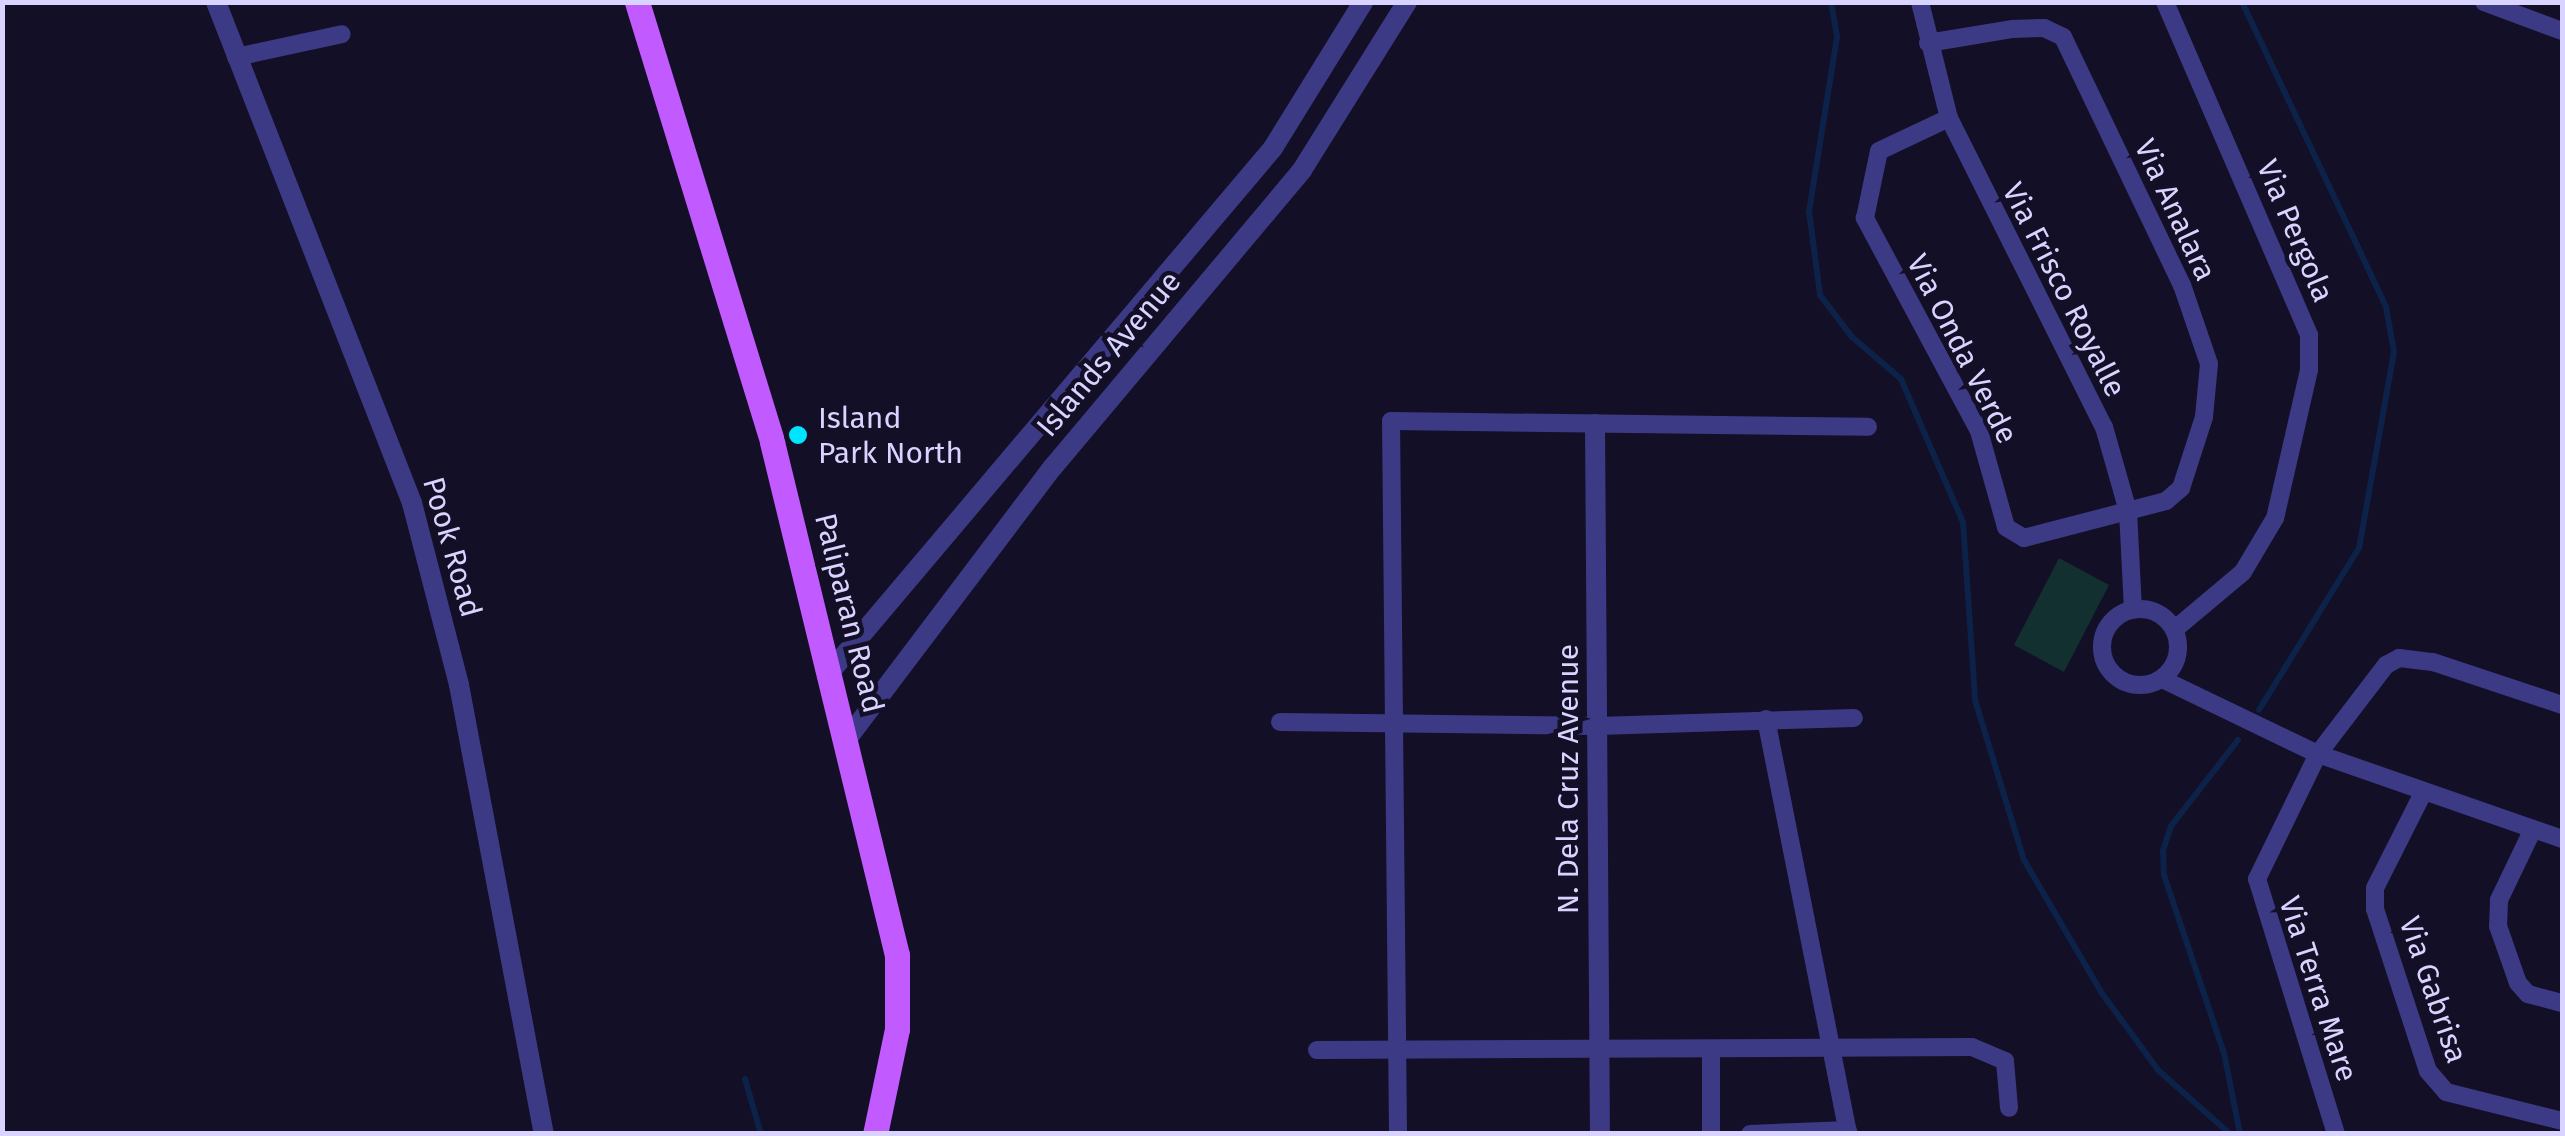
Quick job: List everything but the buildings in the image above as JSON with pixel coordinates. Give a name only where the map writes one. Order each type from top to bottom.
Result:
[{"type":"main road","name":"Paliparan Road","points":[[638,2],[772,442],[847,739],[900,990],[892,1071],[876,1134]]},
{"type":"street","name":"Pook Road","points":[[216,2],[412,504],[459,685],[544,1134]]},
{"type":"street","name":"Islands Avenue","points":[[830,672],[1273,148],[1364,2]]},
{"type":"street","name":"Islands Avenue","points":[[847,739],[1053,466],[1302,170],[1406,2]]},
{"type":"street","name":"Via Frisco Royalle","points":[[1920,2],[1949,118],[2104,427],[2128,511],[2132,610]]},
{"type":"street","name":"Via Pergola","points":[[2166,2],[2309,335],[2309,370],[2274,518],[2243,572],[2174,630]]},
{"type":"street","points":[[2484,2],[2562,30]]},
{"type":"street","name":"Via Analara","points":[[1928,44],[2013,29],[2044,28],[2063,37],[2182,285],[2209,364],[2204,417],[2181,488],[2166,501],[2128,511]]},
{"type":"street","points":[[236,57],[342,34]]},
{"type":"street","name":"Via Onda Verde","points":[[1949,118],[1879,151],[1864,218],[1979,432],[2006,528],[2024,538],[2128,511]]},
{"type":"street","points":[[1398,1134],[1391,726],[1392,421],[1868,427]]},
{"type":"street","name":"N. Dela Cruz Avenue","points":[[1595,424],[1600,1134]]},
{"type":"street","points":[[2162,678],[2176,662],[2174,630],[2156,612],[2132,610],[2106,629],[2104,661],[2132,684],[2162,678],[2318,754],[2422,794],[2562,839]]},
{"type":"street","name":"Via Terra Mare","points":[[2336,1134],[2257,879],[2318,754],[2386,664],[2399,658],[2433,662],[2562,705]]},
{"type":"street","points":[[1280,722],[1598,726],[1854,718]]},
{"type":"street","points":[[1750,1134],[1848,1132],[1766,719]]},
{"type":"street","name":"Via Gabrisa","points":[[2422,794],[2376,888],[2376,909],[2428,1071],[2446,1092],[2562,1121]]},
{"type":"street","points":[[2532,829],[2499,900],[2498,926],[2518,982],[2528,994],[2562,1003]]},
{"type":"street","points":[[1317,1050],[1599,1046],[1988,1050],[2005,1061],[2009,1108]]},
{"type":"street","points":[[1711,1050],[1711,1134]]},
{"type":"green space","points":[[2059,558],[2109,585],[2064,672],[2014,645]]},
{"type":"waterway","points":[[1831,2],[1837,37],[1809,211],[1820,295],[1852,337],[1901,379],[1963,522],[1975,700],[2024,860],[2101,992],[2158,1070],[2230,1134]]},
{"type":"waterway","points":[[2242,2],[2386,307],[2394,352],[2359,548],[2259,710]]},
{"type":"waterway","points":[[2238,740],[2171,826],[2163,850],[2164,875],[2224,1053],[2240,1134]]},
{"type":"waterway","points":[[745,1079],[761,1134]]},
{"type":"place","name":"Island Park North","points":[[798,435]]}]
